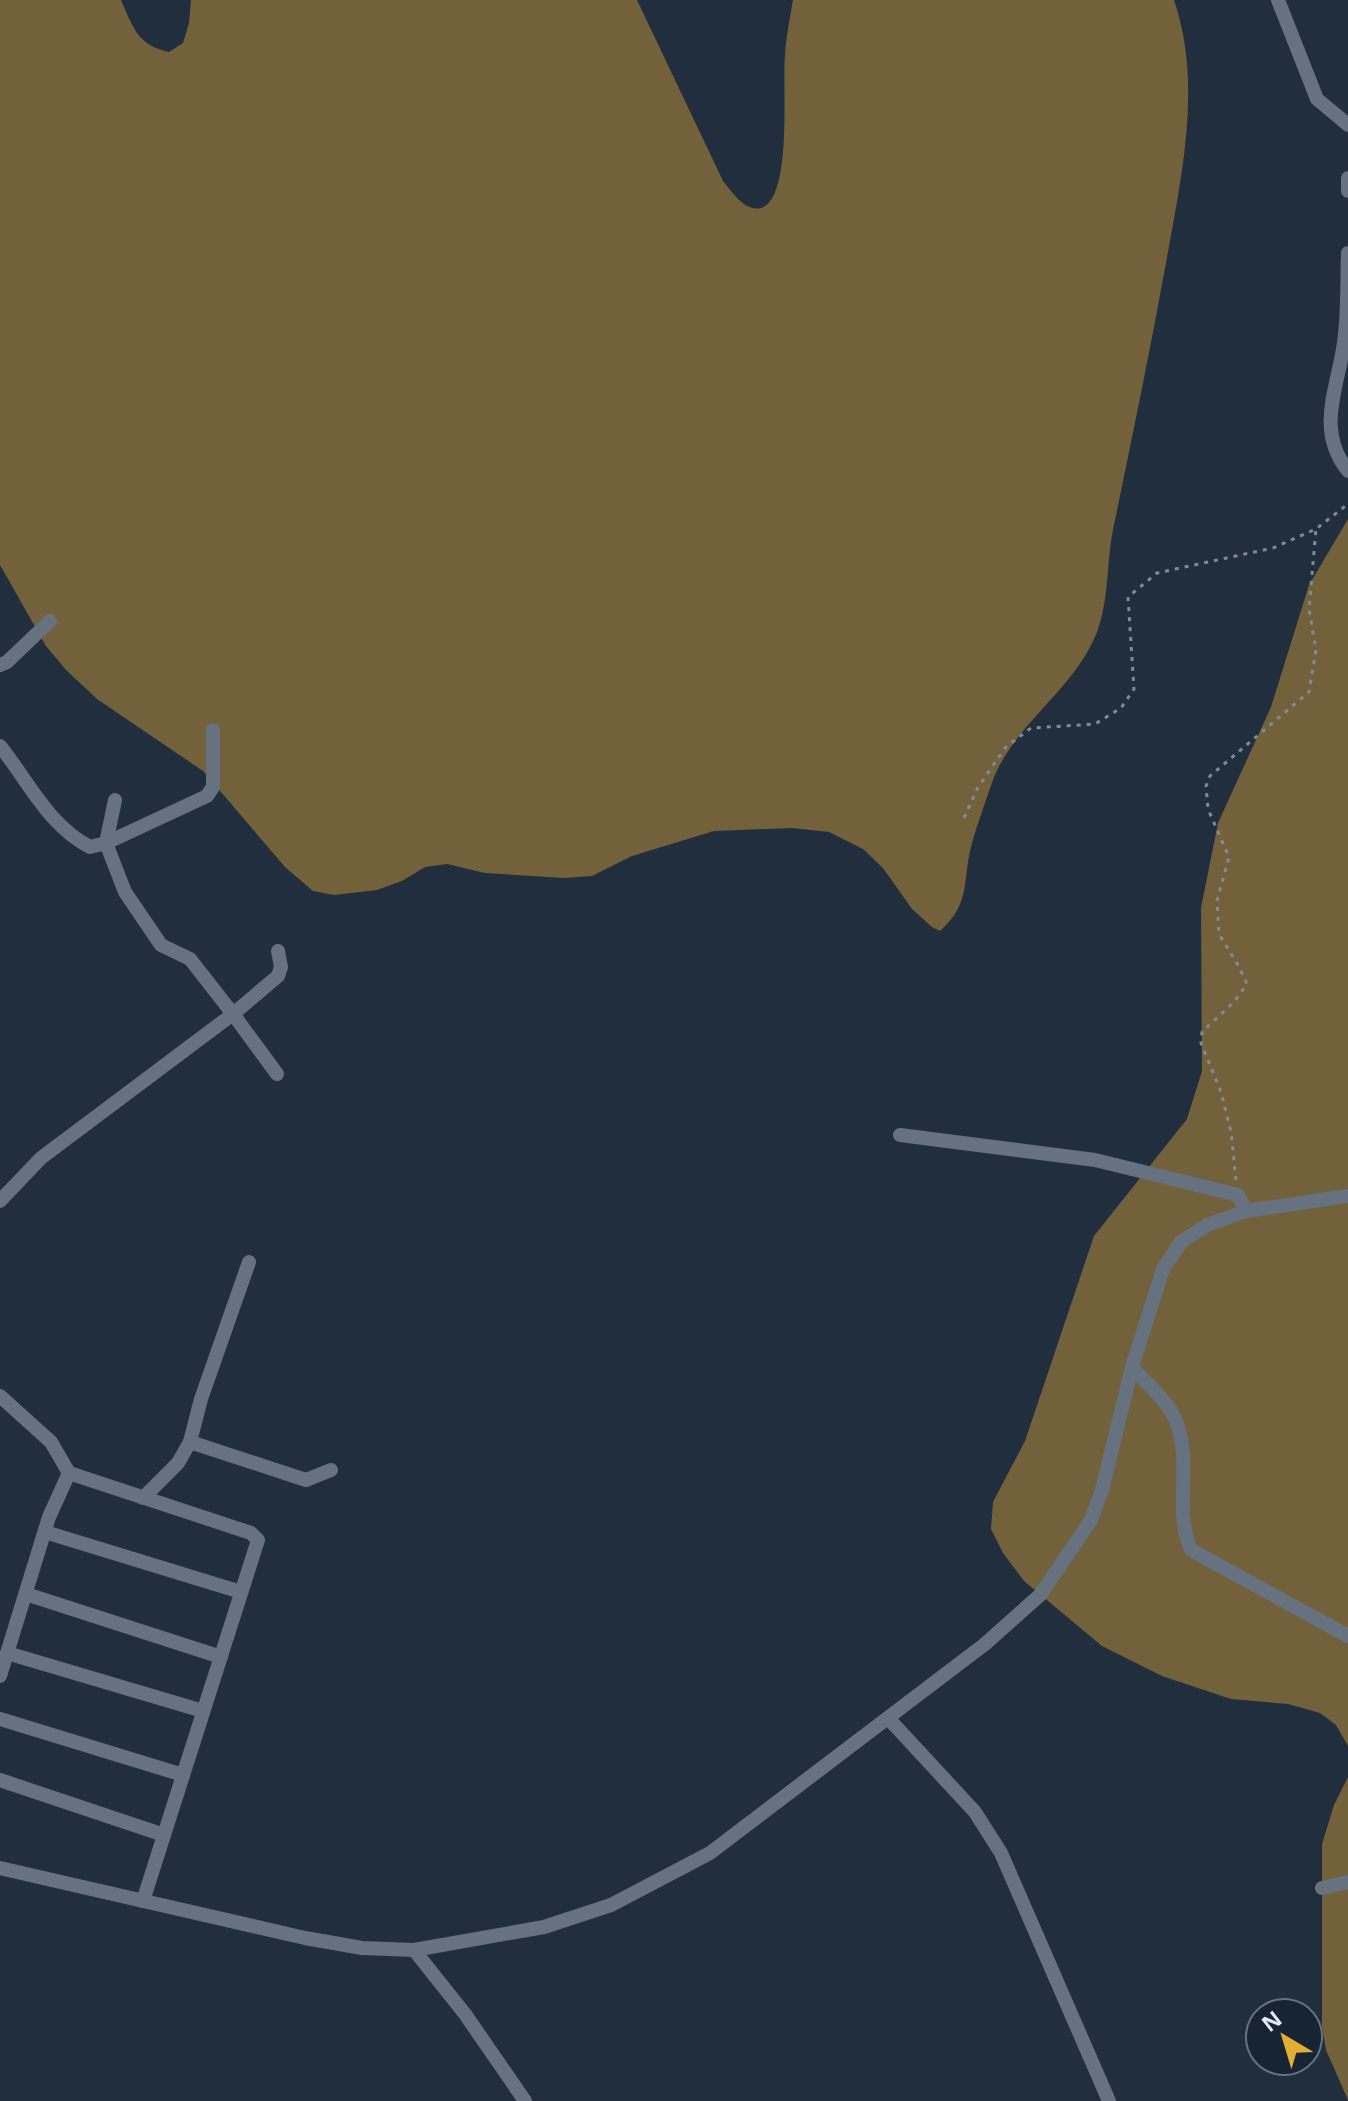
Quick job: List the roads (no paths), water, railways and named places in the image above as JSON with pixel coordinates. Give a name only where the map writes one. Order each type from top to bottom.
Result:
[{"type":"street","points":[[1278,0],[1317,99],[1348,125]]},
{"type":"street","points":[[1348,178],[1348,191]]},
{"type":"street","points":[[1348,253],[1345,336],[1332,398],[1330,436],[1338,459],[1348,471]]},
{"type":"street","points":[[0,665],[50,621]]},
{"type":"street","points":[[0,746],[49,815],[72,838],[90,847],[106,843],[207,796],[213,787],[213,730]]},
{"type":"street","points":[[115,800],[106,843],[125,892],[161,945],[190,959],[277,1074]]},
{"type":"street","points":[[0,1201],[41,1158],[233,1014],[278,976],[281,967],[278,951]]},
{"type":"street","points":[[900,1135],[1095,1160],[1238,1195],[1246,1211]]},
{"type":"street","points":[[0,1868],[362,1948],[414,1950],[544,1927],[611,1905],[710,1853],[985,1644],[1040,1595],[1090,1522],[1102,1490],[1132,1367],[1163,1269],[1181,1242],[1207,1225],[1246,1211],[1348,1196]]},
{"type":"street","points":[[143,1498],[178,1463],[190,1442],[201,1399],[249,1262]]},
{"type":"street","points":[[1132,1367],[1175,1419],[1185,1460],[1182,1513],[1184,1533],[1191,1550],[1348,1636]]},
{"type":"street","points":[[0,1396],[51,1442],[69,1473],[251,1533],[258,1540],[143,1901]]},
{"type":"street","points":[[190,1442],[306,1480],[331,1470]]},
{"type":"street","points":[[0,1676],[45,1532],[69,1473]]},
{"type":"street","points":[[45,1532],[241,1592]]},
{"type":"street","points":[[26,1594],[221,1657]]},
{"type":"street","points":[[7,1653],[203,1711]]},
{"type":"street","points":[[888,1718],[975,1812],[1001,1853],[1109,2101]]},
{"type":"street","points":[[0,1719],[183,1775]]},
{"type":"street","points":[[0,1780],[164,1835]]},
{"type":"street","points":[[1322,1888],[1348,1882]]},
{"type":"street","points":[[414,1950],[465,2014],[525,2101]]}]
